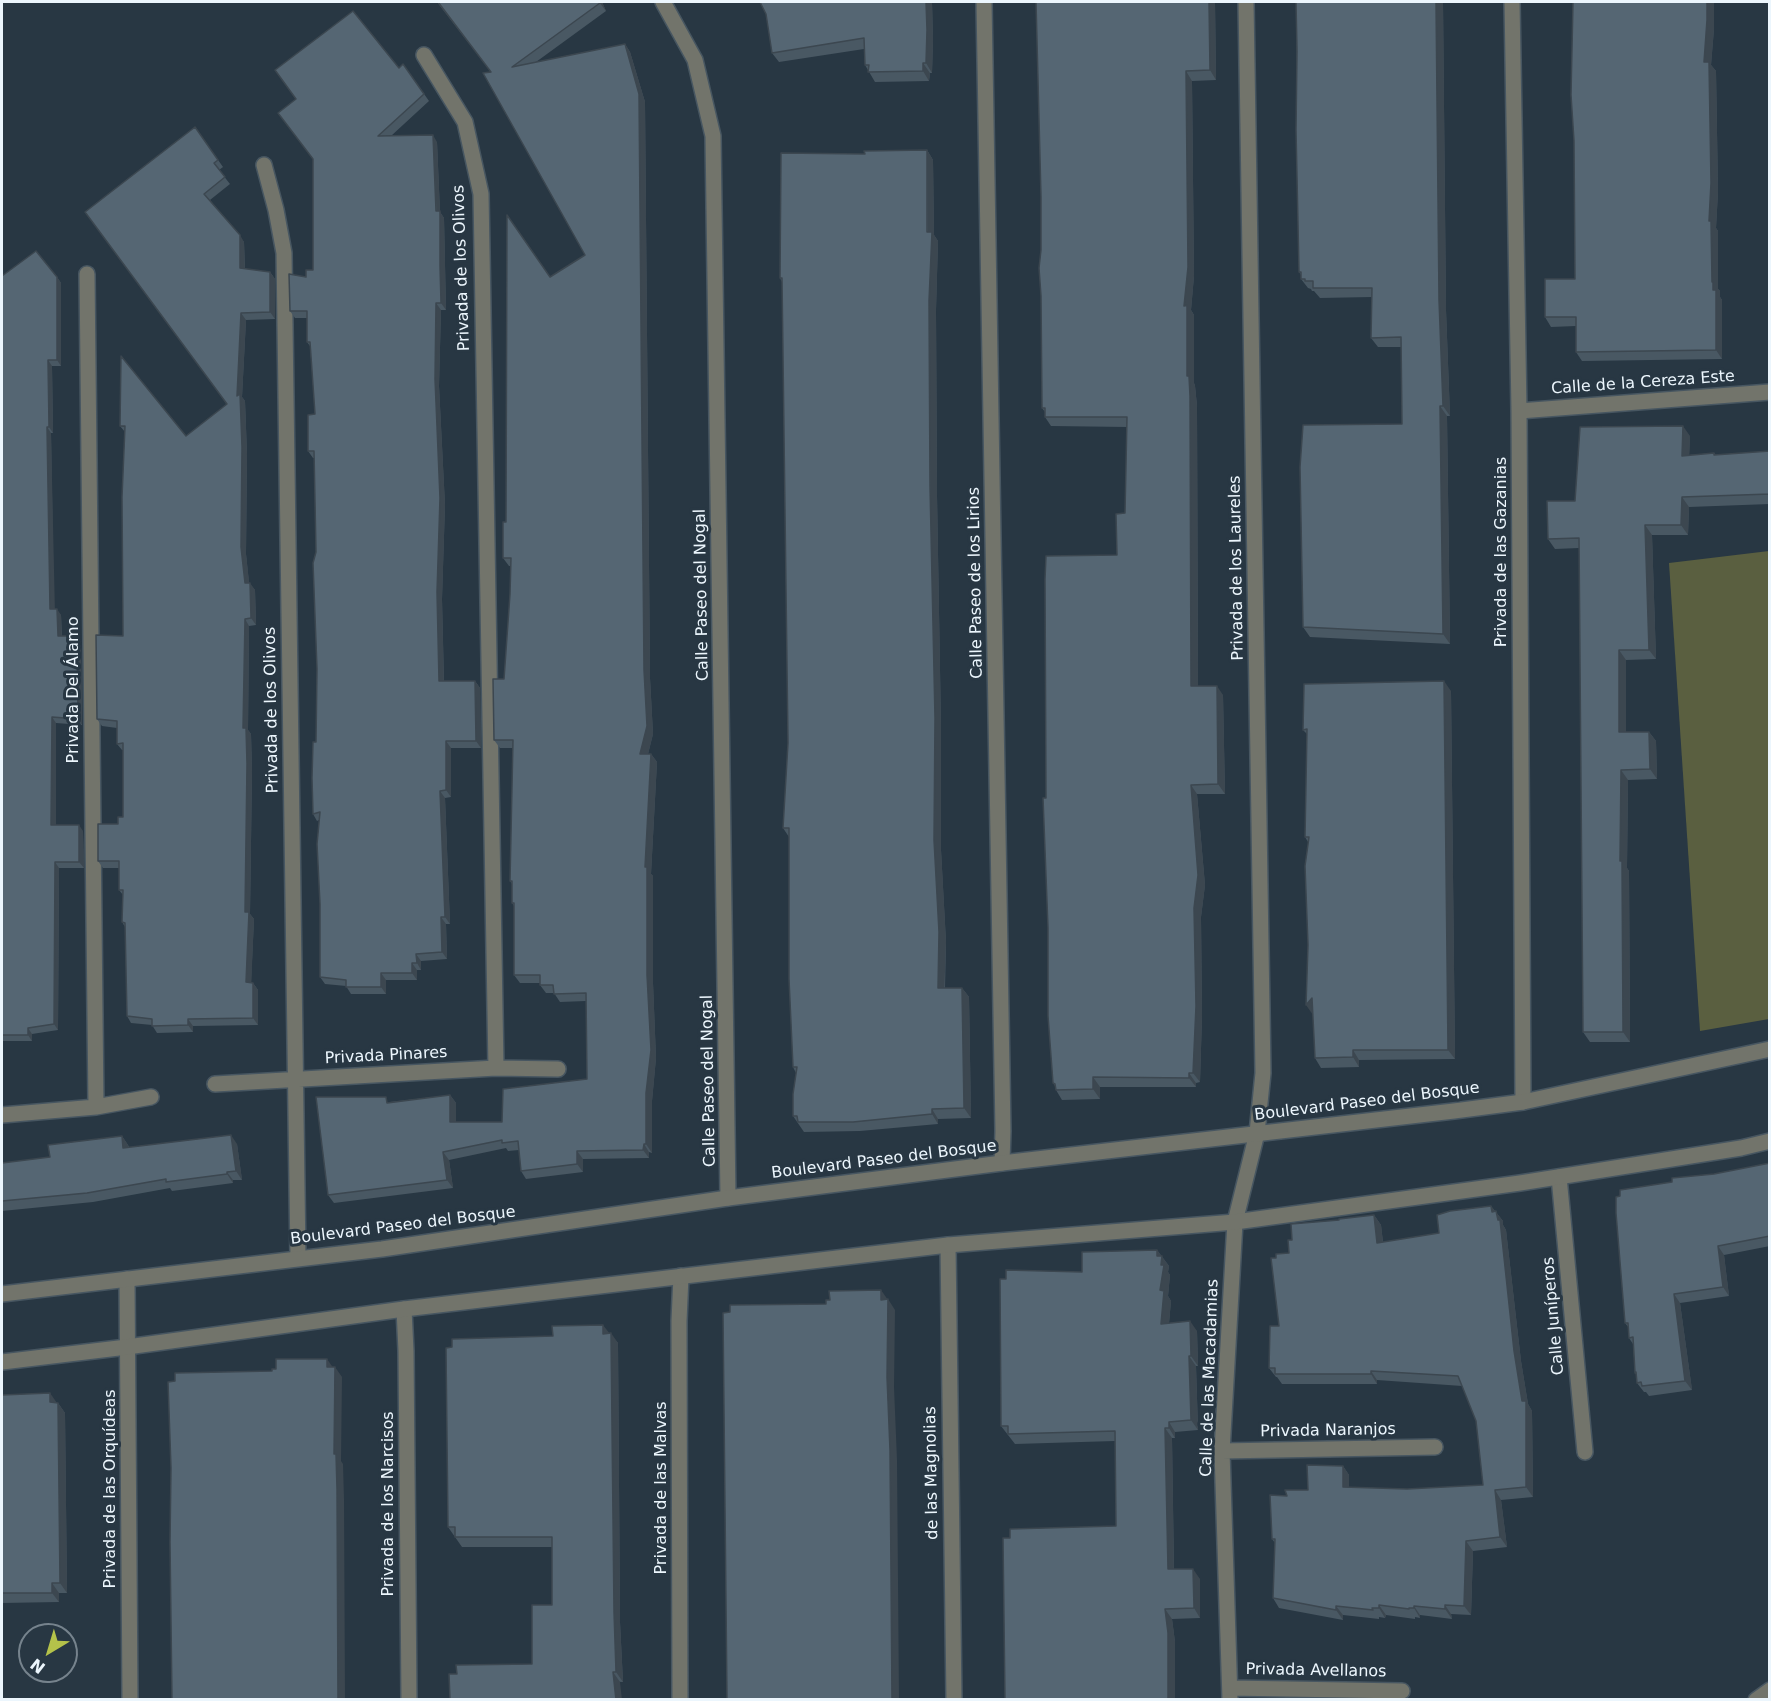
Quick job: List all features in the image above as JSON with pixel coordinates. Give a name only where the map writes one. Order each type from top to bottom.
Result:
[{"type":"street","name":"Calle Paseo del Nogal","points":[[663,2],[695,60],[713,136],[728,1198]]},
{"type":"street","name":"Calle Paseo de los Lirios","points":[[984,2],[1002,1163]]},
{"type":"street","name":"Privada de los Laureles","points":[[1246,2],[1263,1073],[1257,1133]]},
{"type":"street","name":"Privada de las Gazanias","points":[[1512,2],[1519,411],[1523,1102]]},
{"type":"street","name":"Privada de los Olivos","points":[[424,55],[465,122],[481,194],[495,1068]]},
{"type":"street","name":"Privada de los Olivos","points":[[264,165],[284,253],[298,1258]]},
{"type":"street","name":"Privada Del Álamo","points":[[87,274],[96,1107]]},
{"type":"street","name":"Calle de la Cereza Este","points":[[1519,411],[1770,392]]},
{"type":"street","name":"Boulevard Paseo del Bosque","points":[[2,1294],[382,1249],[728,1198],[1002,1163],[1523,1102],[1770,1049]]},
{"type":"street","name":"Privada Pinares","points":[[215,1084],[495,1068],[558,1069]]},
{"type":"street","points":[[2,1115],[96,1107],[151,1097]]},
{"type":"street","name":"Calle de las Macadamias","points":[[1230,1694],[1222,1451],[1235,1222],[1257,1133]]},
{"type":"street","points":[[2,1362],[404,1309],[948,1245],[1235,1222],[1559,1177],[1770,1142]]},
{"type":"street","name":"Calle Juníperos","points":[[1559,1177],[1585,1452]]},
{"type":"street","name":"de las Magnolias","points":[[948,1245],[954,1700]]},
{"type":"street","name":"Privada de las Malvas","points":[[681,1276],[679,1321],[681,1700]]},
{"type":"street","name":"Privada de las Orquídeas","points":[[127,1279],[130,1700]]},
{"type":"street","name":"Privada de los Narcisos","points":[[404,1309],[409,1700]]},
{"type":"street","name":"Privada Naranjos","points":[[1222,1451],[1435,1447]]},
{"type":"street","points":[[1756,1700],[1770,1690]]},
{"type":"street","name":"Privada Avellanos","points":[[1230,1694],[1402,1691]]},
{"type":"green space","points":[[1769,551],[1769,1019],[1700,1031],[1669,563]]},
{"type":"building","points":[[438,2],[599,2],[512,67],[625,44],[639,94],[644,670],[647,726],[640,754],[651,754],[645,867],[647,867],[647,975],[651,1050],[646,1093],[646,1144],[643,1150],[577,1151],[577,1164],[521,1171],[518,1141],[502,1143],[502,1140],[443,1152],[447,1180],[328,1195],[316,1097],[386,1097],[387,1103],[450,1095],[450,1122],[502,1122],[503,1089],[587,1079],[586,993],[554,994],[553,985],[540,985],[540,975],[514,975],[514,903],[512,903],[512,881],[510,881],[513,740],[494,740],[493,679],[504,679],[510,594],[511,558],[503,558],[503,522],[506,522],[507,215],[550,277],[585,255],[483,73],[491,72]]},
{"type":"building","points":[[760,2],[926,2],[926,63],[923,63],[923,71],[868,72],[869,65],[865,65],[864,38],[772,53],[766,14]]},
{"type":"building","points":[[1036,2],[1209,2],[1210,70],[1186,71],[1188,267],[1184,306],[1187,305],[1187,376],[1189,376],[1190,396],[1191,686],[1217,686],[1218,784],[1191,785],[1198,875],[1194,908],[1196,1006],[1193,1073],[1189,1073],[1189,1078],[1093,1077],[1093,1089],[1056,1090],[1053,1083],[1048,1016],[1048,928],[1043,798],[1046,798],[1046,556],[1117,555],[1116,514],[1125,513],[1127,417],[1045,417],[1045,408],[1042,408],[1039,268],[1041,197]]},
{"type":"building","points":[[1296,2],[1436,2],[1439,300],[1443,406],[1440,406],[1443,634],[1303,627],[1300,467],[1303,425],[1402,424],[1401,337],[1371,338],[1372,288],[1313,288],[1313,281],[1301,279],[1301,272],[1299,272]]},
{"type":"building","points":[[1573,2],[1707,2],[1704,62],[1709,62],[1711,183],[1709,221],[1711,221],[1712,282],[1713,290],[1716,290],[1716,350],[1576,352],[1576,317],[1545,317],[1545,279],[1575,279],[1574,141],[1571,95]]},
{"type":"building","points":[[353,11],[399,68],[403,64],[424,94],[378,136],[433,135],[436,211],[440,211],[441,303],[436,303],[435,379],[440,498],[437,592],[439,681],[475,681],[476,741],[446,741],[446,790],[440,791],[445,917],[441,917],[442,952],[416,954],[417,963],[412,963],[412,973],[381,973],[381,987],[346,987],[346,980],[320,977],[317,844],[320,812],[313,814],[312,778],[313,742],[316,742],[317,669],[313,563],[316,552],[314,451],[308,451],[308,415],[315,414],[310,342],[307,342],[307,311],[290,311],[289,274],[306,277],[306,270],[313,270],[313,159],[278,113],[296,99],[275,70]]},
{"type":"building","points":[[195,127],[218,160],[214,163],[225,177],[204,194],[240,235],[240,268],[270,272],[270,312],[241,313],[237,396],[240,394],[242,447],[241,547],[245,583],[250,583],[251,618],[245,619],[243,728],[246,728],[247,764],[245,912],[249,912],[246,982],[253,983],[253,1018],[188,1019],[188,1025],[152,1026],[152,1019],[127,1016],[125,923],[122,922],[123,890],[119,890],[119,861],[98,861],[98,824],[118,824],[118,817],[123,817],[123,743],[117,744],[117,721],[97,719],[96,635],[123,636],[122,497],[125,426],[120,426],[121,356],[186,436],[227,404],[85,212]]},
{"type":"building","points":[[927,150],[927,232],[932,232],[929,301],[930,486],[935,718],[934,840],[939,932],[938,988],[962,988],[964,1108],[932,1109],[932,1114],[853,1122],[798,1122],[797,1116],[793,1116],[797,1067],[793,1067],[789,979],[789,828],[783,828],[788,743],[782,278],[780,278],[781,153],[865,154],[864,151]]},
{"type":"building","points":[[36,251],[57,277],[57,360],[48,360],[50,609],[57,609],[58,636],[77,636],[78,719],[52,717],[51,825],[79,825],[79,862],[55,862],[54,1024],[28,1028],[28,1035],[2,1035],[2,276]]},
{"type":"building","points":[[1683,426],[1682,456],[1770,451],[1770,494],[1682,497],[1681,525],[1645,525],[1649,650],[1619,650],[1619,732],[1649,732],[1650,769],[1621,770],[1623,1032],[1583,1032],[1579,538],[1548,539],[1547,501],[1575,501],[1580,427]]},
{"type":"building","points":[[1444,681],[1448,1050],[1353,1050],[1353,1057],[1315,1058],[1312,998],[1306,1005],[1308,945],[1305,866],[1309,837],[1305,837],[1307,729],[1303,730],[1304,684]]},
{"type":"building","points":[[231,1135],[236,1171],[227,1172],[227,1174],[166,1182],[166,1179],[87,1193],[2,1201],[2,1163],[50,1157],[48,1145],[122,1136],[123,1148]]},
{"type":"building","points":[[1770,1163],[1770,1236],[1718,1246],[1723,1287],[1674,1294],[1685,1381],[1642,1386],[1641,1382],[1637,1383],[1635,1373],[1633,1337],[1629,1338],[1628,1323],[1625,1323],[1616,1213],[1616,1197],[1620,1196],[1620,1190],[1672,1182],[1672,1178],[1714,1174]]},
{"type":"building","points":[[1491,1206],[1492,1212],[1496,1211],[1498,1220],[1500,1220],[1514,1351],[1522,1401],[1526,1401],[1526,1487],[1495,1490],[1500,1537],[1466,1541],[1464,1606],[1445,1605],[1445,1609],[1414,1606],[1409,1609],[1379,1605],[1379,1608],[1372,1608],[1373,1610],[1336,1606],[1336,1610],[1273,1598],[1275,1539],[1272,1539],[1270,1495],[1287,1496],[1285,1490],[1308,1490],[1307,1465],[1343,1466],[1343,1487],[1407,1489],[1483,1485],[1476,1421],[1458,1376],[1371,1371],[1371,1374],[1275,1374],[1275,1368],[1269,1368],[1270,1326],[1279,1326],[1271,1258],[1276,1258],[1276,1254],[1289,1253],[1288,1240],[1292,1240],[1291,1224],[1374,1215],[1377,1243],[1439,1233],[1437,1215],[1450,1211]]},
{"type":"building","points":[[1157,1250],[1157,1256],[1162,1256],[1161,1265],[1164,1265],[1160,1290],[1164,1291],[1161,1324],[1190,1321],[1191,1356],[1189,1356],[1191,1420],[1169,1422],[1169,1428],[1165,1428],[1168,1569],[1193,1569],[1194,1608],[1165,1609],[1168,1633],[1168,1700],[1005,1700],[1003,1538],[1010,1538],[1010,1529],[1116,1526],[1115,1431],[1008,1434],[1008,1426],[1001,1426],[1000,1279],[1006,1279],[1006,1270],[1082,1272],[1082,1252]]},
{"type":"building","points":[[881,1290],[881,1300],[888,1299],[892,1700],[727,1699],[723,1313],[730,1312],[730,1305],[826,1304],[826,1300],[830,1300],[829,1291]]},
{"type":"building","points":[[603,1325],[603,1334],[611,1333],[616,1672],[613,1672],[616,1700],[450,1700],[449,1674],[457,1674],[456,1665],[532,1664],[532,1605],[552,1605],[552,1537],[455,1537],[455,1527],[448,1527],[446,1348],[452,1347],[452,1339],[553,1336],[552,1326]]},
{"type":"building","points":[[276,1359],[327,1359],[327,1367],[335,1367],[338,1700],[172,1700],[171,1468],[168,1382],[175,1381],[175,1373],[272,1371],[276,1369]]},
{"type":"building","points":[[50,1393],[50,1402],[58,1403],[60,1583],[52,1583],[52,1593],[2,1593],[2,1395]]}]
